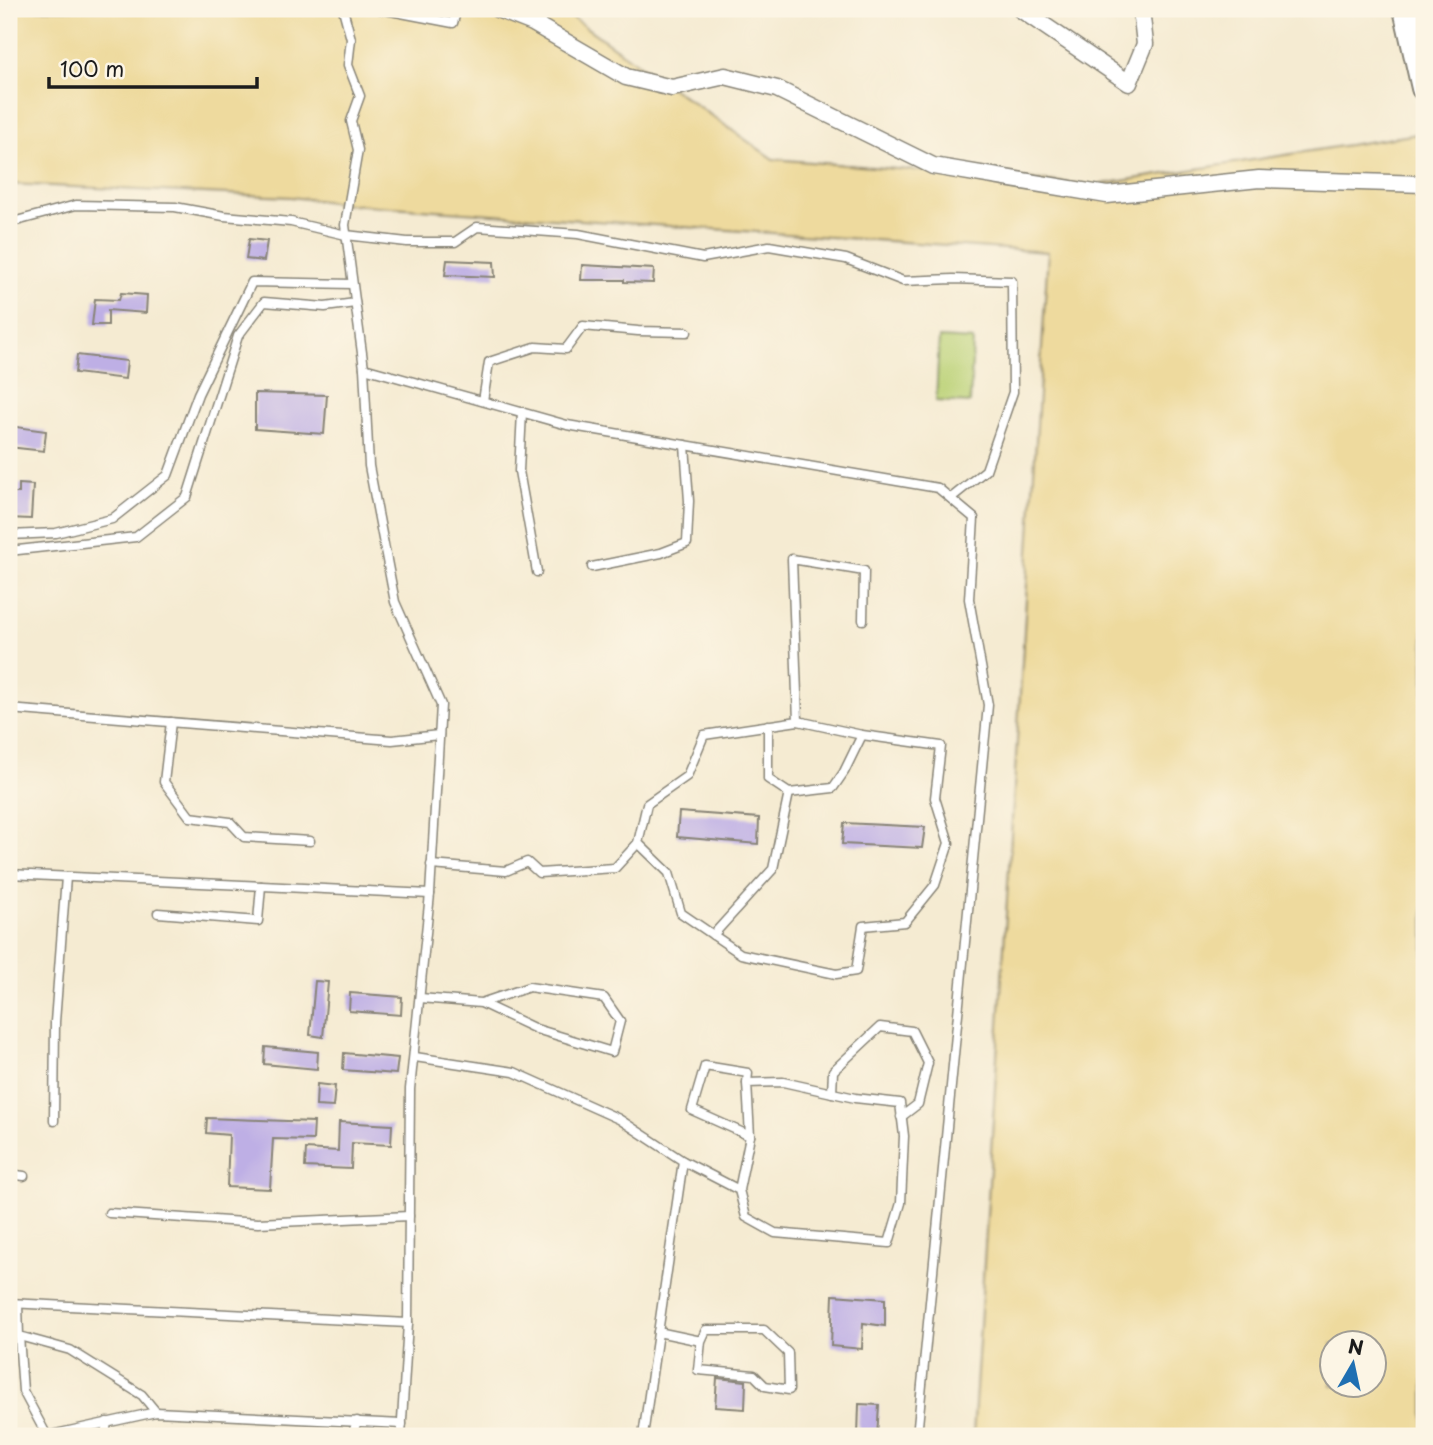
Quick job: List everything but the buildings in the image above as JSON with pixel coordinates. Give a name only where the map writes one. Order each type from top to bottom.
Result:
[{"type":"main road","points":[[1406,9],[1424,88]]},
{"type":"street","points":[[497,9],[534,23],[626,77],[672,88],[725,76],[777,89],[933,166],[1107,195],[1259,180],[1424,184]]},
{"type":"street","points":[[1020,9],[1129,83],[1145,44],[1141,9]]},
{"type":"lane","points":[[343,9],[351,40],[348,65],[360,96],[351,121],[358,150],[345,225],[364,368],[369,466],[395,602],[441,705],[430,894],[410,1090],[408,1323],[401,1436]]},
{"type":"lane","points":[[380,9],[453,23],[457,9]]},
{"type":"lane","points":[[9,223],[76,205],[174,207],[224,216],[291,222],[346,235],[407,242],[455,242],[477,227],[578,234],[703,258],[769,246],[846,259],[903,281],[1012,281],[1013,392],[986,470],[951,498]]},
{"type":"lane","points":[[9,535],[55,533],[112,519],[168,475],[198,394],[252,282],[352,284]]},
{"type":"lane","points":[[9,551],[136,537],[187,496],[238,336],[264,302],[325,307],[355,303]]},
{"type":"lane","points":[[483,401],[489,362],[535,347],[566,349],[583,326],[687,332]]},
{"type":"lane","points":[[364,368],[567,425],[938,488],[974,518],[969,599],[988,705],[917,1436]]},
{"type":"lane","points":[[522,412],[519,471],[537,572]]},
{"type":"lane","points":[[592,566],[661,553],[687,543],[689,501],[685,445]]},
{"type":"lane","points":[[798,721],[792,559],[864,571],[863,621]]},
{"type":"lane","points":[[9,709],[392,740],[439,735]]},
{"type":"lane","points":[[431,865],[506,871],[527,862],[539,873],[615,868],[638,843],[647,804],[687,776],[704,735],[798,721],[862,735],[941,746],[935,798],[949,843],[935,885],[905,922],[863,926],[856,971],[835,974],[741,954],[681,914],[669,873],[638,843]]},
{"type":"lane","points":[[171,722],[163,782],[190,817],[230,822],[244,837],[310,841]]},
{"type":"lane","points":[[768,725],[768,779],[789,793],[833,788],[862,735]]},
{"type":"lane","points":[[713,935],[773,869],[789,793]]},
{"type":"lane","points":[[9,874],[430,894]]},
{"type":"lane","points":[[54,1121],[55,1022],[66,877]]},
{"type":"lane","points":[[158,913],[258,921],[261,886]]},
{"type":"lane","points":[[420,998],[481,1003],[536,1029],[612,1052],[620,1021],[604,998],[529,987],[481,1003]]},
{"type":"lane","points":[[832,1093],[834,1071],[880,1027],[912,1031],[928,1063],[918,1104],[901,1117]]},
{"type":"lane","points":[[415,1057],[514,1072],[619,1119],[683,1161],[739,1189]]},
{"type":"lane","points":[[747,1083],[783,1082],[832,1093],[900,1103],[904,1136],[901,1203],[889,1243],[775,1233],[746,1217],[739,1189],[750,1136],[747,1083],[748,1073],[705,1066],[692,1110],[750,1136]]},
{"type":"lane","points":[[643,1436],[683,1161]]},
{"type":"lane","points":[[9,1174],[24,1176]]},
{"type":"lane","points":[[109,1213],[258,1223],[409,1216]]},
{"type":"lane","points":[[402,1423],[156,1412],[47,1436],[23,1391],[19,1336],[13,1303],[408,1323]]},
{"type":"lane","points":[[706,1329],[764,1330],[788,1353],[789,1390],[765,1386],[754,1375],[698,1370],[701,1341],[706,1329]]},
{"type":"lane","points":[[658,1332],[701,1341]]},
{"type":"lane","points":[[19,1336],[70,1350],[142,1395],[156,1412]]},
{"type":"lane","points":[[352,1436],[357,1421]]},
{"type":"lane","points":[[105,1436],[107,1422]]},
{"type":"green space","points":[[939,338],[973,340],[970,403],[936,401]]},
{"type":"sand","points":[[9,9],[560,9],[773,159],[1096,185],[1424,133],[1424,1436],[973,1436],[1048,252],[348,204],[291,197],[9,184]]}]
